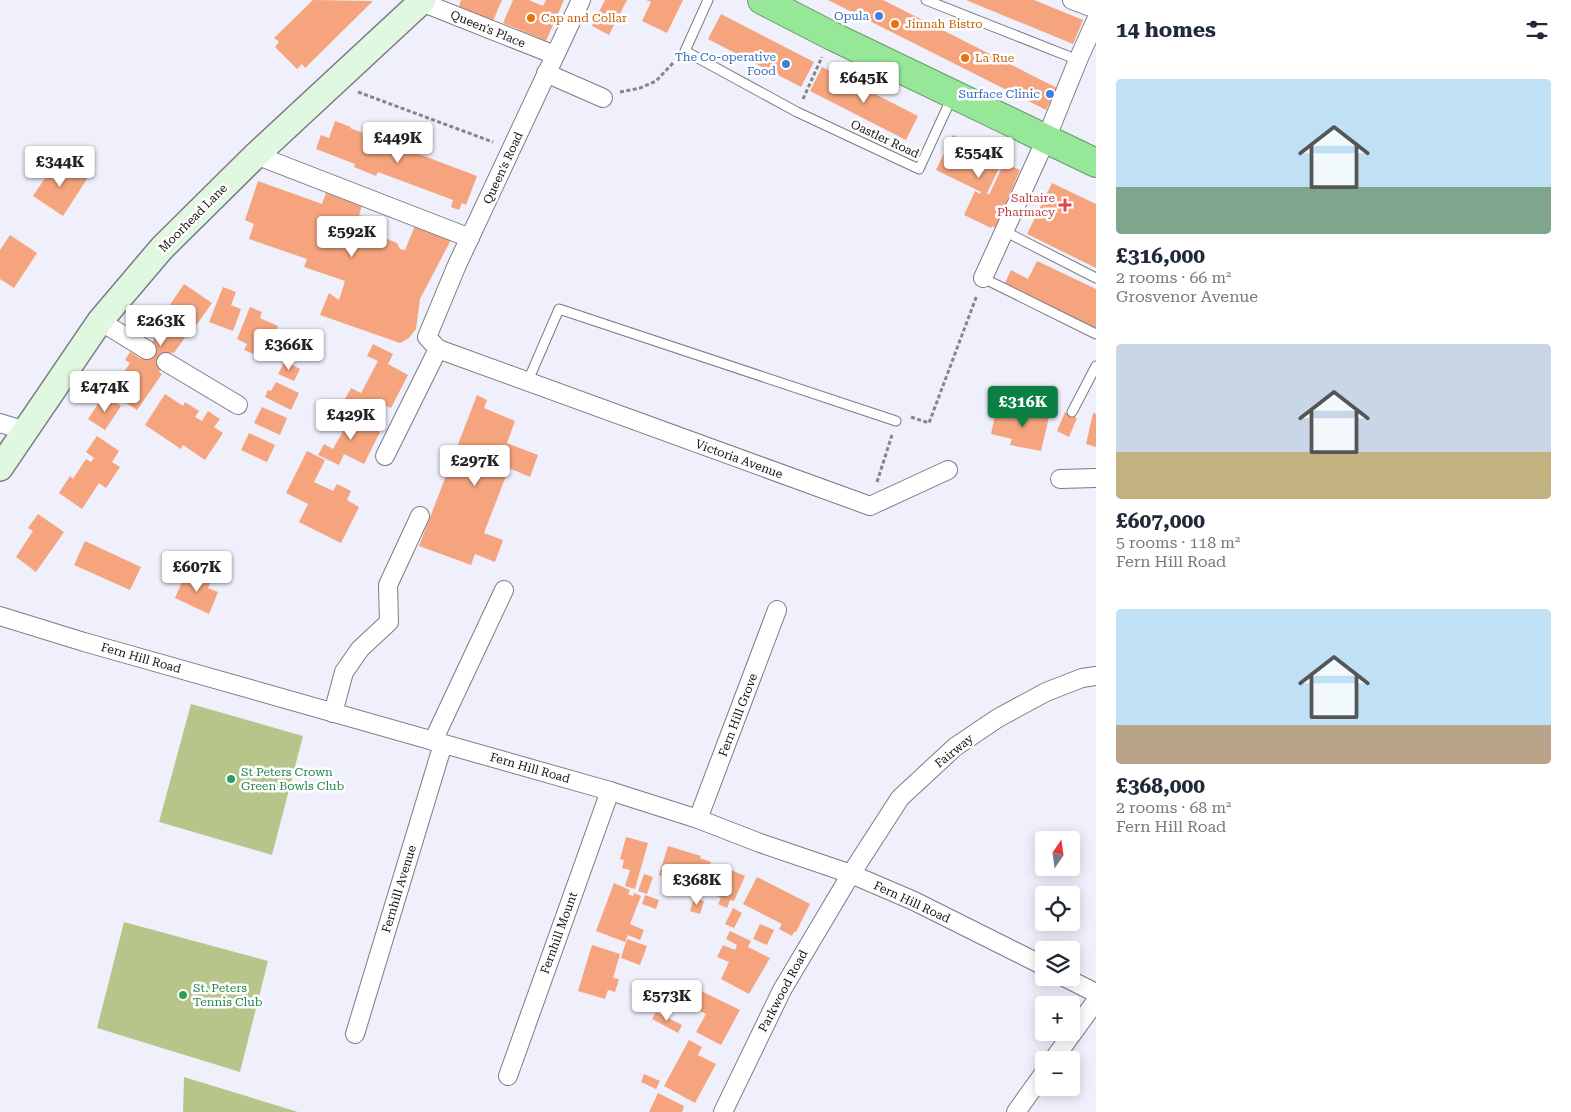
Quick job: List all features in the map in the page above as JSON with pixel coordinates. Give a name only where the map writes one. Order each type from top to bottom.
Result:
[{"type":"highway","points":[[762,0],[832,36],[1096,163]]},
{"type":"street","name":"Queen's Road","points":[[385,456],[433,343],[457,265],[582,0]]},
{"type":"street","points":[[1072,0],[1096,9]]},
{"type":"street","name":"Queen's Place","points":[[422,1],[555,55]]},
{"type":"street","name":"Moorhead Lane","points":[[0,468],[100,321],[162,248],[256,155],[422,1]]},
{"type":"street","points":[[983,278],[1046,139],[1096,20]]},
{"type":"street","points":[[546,73],[603,98]]},
{"type":"street","points":[[256,155],[470,238]]},
{"type":"street","points":[[100,321],[147,350]]},
{"type":"street","name":"Victoria Avenue","points":[[433,343],[527,383],[870,506]]},
{"type":"street","points":[[166,362],[238,405]]},
{"type":"street","points":[[0,423],[26,431]]},
{"type":"street","points":[[870,506],[948,470]]},
{"type":"street","points":[[1060,478],[1096,478]]},
{"type":"street","points":[[333,713],[344,672],[360,649],[389,622],[388,585],[420,516]]},
{"type":"street","name":"Fernhill Avenue","points":[[355,1034],[438,742],[504,590]]},
{"type":"street","name":"Fern Hill Grove","points":[[698,819],[777,610]]},
{"type":"street","name":"Fern Hill Road","points":[[0,616],[84,642],[610,791],[698,819],[760,843],[851,874],[914,901],[1035,962]]},
{"type":"street","name":"Fairway","points":[[851,874],[900,798],[955,747],[998,718],[1046,692],[1082,678],[1096,676]]},
{"type":"street","name":"Fernhill Mount","points":[[508,1076],[610,791]]},
{"type":"street","name":"Parkwood Road","points":[[723,1112],[782,990],[851,874]]},
{"type":"street","points":[[1080,985],[1096,993]]},
{"type":"street","points":[[1060,1051],[1096,1001]]},
{"type":"street","points":[[1016,1112],[1035,1086]]},
{"type":"lane","points":[[685,51],[708,0]]},
{"type":"lane","points":[[926,0],[1078,60]]},
{"type":"lane","name":"Oastler Road","points":[[685,51],[797,112],[919,169],[954,95]]},
{"type":"lane","points":[[1004,231],[1096,278]]},
{"type":"lane","points":[[983,278],[1096,334]]},
{"type":"lane","points":[[527,383],[559,309],[896,422]]},
{"type":"lane","points":[[1072,412],[1096,366]]},
{"type":"path","points":[[797,112],[832,36]]},
{"type":"path","points":[[603,98],[623,90],[640,88],[656,80],[685,51]]},
{"type":"path","points":[[334,84],[513,149]]},
{"type":"path","points":[[870,506],[899,413],[929,423],[983,278]]},
{"type":"green space","name":"St Peters Crown Green Bowls Club","points":[[191,704],[303,736],[272,855],[159,822]]},
{"type":"green space","name":"St. Peters Tennis Club","points":[[124,922],[268,961],[240,1072],[97,1028]]},
{"type":"green space","points":[[184,1077],[298,1112],[183,1112]]},
{"type":"building","points":[[313,0],[373,1],[305,68],[302,64],[297,69],[275,47],[279,42],[274,38]]},
{"type":"building","points":[[461,0],[502,0],[493,21],[459,7]]},
{"type":"building","name":"Cap and Collar","points":[[513,0],[529,0],[543,6],[546,0],[564,0],[546,41],[503,23]]},
{"type":"building","points":[[605,0],[627,0],[609,35],[592,26]]},
{"type":"building","points":[[646,0],[683,0],[667,33],[642,21],[651,2]]},
{"type":"building","points":[[828,0],[883,0],[1057,88],[1046,110]]},
{"type":"building","points":[[966,0],[1034,0],[1083,20],[1073,44]]},
{"type":"building","points":[[721,14],[814,62],[801,87],[708,39]]},
{"type":"building","points":[[822,67],[918,116],[906,140],[810,91]]},
{"type":"building","points":[[335,121],[477,176],[466,205],[462,203],[459,210],[451,207],[453,200],[378,172],[376,176],[354,167],[355,164],[316,149],[321,135],[329,138]]},
{"type":"building","points":[[953,135],[1003,160],[987,193],[989,195],[1004,163],[1020,170],[995,228],[992,226],[991,228],[964,215],[975,191],[980,194],[981,192],[936,170]]},
{"type":"building","points":[[57,160],[87,179],[63,216],[33,196]]},
{"type":"building","points":[[258,181],[322,204],[326,193],[362,205],[359,215],[384,224],[380,236],[397,243],[400,249],[405,250],[416,223],[452,238],[420,299],[416,329],[409,338],[400,343],[320,315],[329,293],[339,300],[345,281],[304,267],[307,259],[249,239],[254,224],[245,220]]},
{"type":"building","points":[[1052,183],[1096,204],[1096,268],[1027,234]]},
{"type":"building","points":[[10,235],[37,253],[14,288],[0,279],[0,250]]},
{"type":"building","points":[[1037,261],[1096,289],[1096,328],[1004,285],[1011,270],[1028,279]]},
{"type":"building","points":[[184,284],[212,303],[174,353],[172,352],[159,372],[162,374],[137,410],[110,393],[130,363],[125,360],[130,352],[141,359],[158,333],[153,330]]},
{"type":"building","points":[[223,287],[236,292],[231,305],[241,309],[233,331],[209,322]]},
{"type":"building","points":[[250,307],[262,312],[260,318],[278,326],[267,353],[256,348],[254,354],[244,350],[247,344],[237,339]]},
{"type":"building","points":[[373,344],[393,354],[388,364],[408,375],[391,408],[380,403],[378,407],[370,403],[366,410],[345,399],[351,388],[361,393],[378,361],[367,356]]},
{"type":"building","points":[[285,361],[300,369],[294,381],[278,374]]},
{"type":"building","points":[[276,382],[299,393],[291,410],[265,397],[268,390],[271,391]]},
{"type":"building","points":[[165,394],[183,406],[185,402],[199,411],[195,417],[202,421],[208,411],[220,419],[214,427],[223,433],[205,460],[183,445],[181,449],[145,425]]},
{"type":"building","points":[[104,395],[121,406],[105,430],[88,419]]},
{"type":"building","points":[[477,395],[487,400],[484,408],[515,421],[507,443],[538,455],[530,477],[509,468],[484,533],[503,540],[495,562],[475,554],[471,565],[419,546]]},
{"type":"building","points":[[1019,406],[1050,413],[1041,451],[1010,445],[1012,439],[991,434],[996,411],[1017,416]]},
{"type":"building","points":[[262,407],[287,418],[280,435],[254,423]]},
{"type":"building","points":[[343,412],[380,432],[364,464],[344,454],[339,465],[318,455],[324,444],[333,449],[343,431],[335,427]]},
{"type":"building","points":[[1065,412],[1077,418],[1069,437],[1057,431]]},
{"type":"building","points":[[1093,413],[1096,414],[1096,447],[1086,444]]},
{"type":"building","points":[[249,433],[275,445],[267,462],[241,450]]},
{"type":"building","points":[[97,436],[119,451],[112,462],[120,467],[106,488],[99,483],[82,509],[59,493],[70,476],[73,479],[86,459],[91,462],[94,458],[86,452]]},
{"type":"building","points":[[307,451],[325,460],[314,482],[333,491],[337,484],[351,491],[347,500],[359,507],[341,543],[299,522],[308,504],[286,493]]},
{"type":"building","points":[[38,514],[64,532],[36,572],[16,557],[33,531],[28,528]]},
{"type":"building","points":[[85,541],[141,567],[130,590],[74,565]]},
{"type":"building","points":[[185,575],[195,580],[197,575],[211,581],[208,588],[218,592],[209,614],[175,598]]},
{"type":"building","points":[[626,837],[648,843],[635,889],[625,886],[630,870],[622,868],[624,860],[620,859]]},
{"type":"building","points":[[668,846],[701,856],[700,858],[711,862],[698,896],[674,890],[678,881],[659,875]]},
{"type":"building","points":[[722,866],[745,876],[734,901],[730,900],[727,908],[718,904],[721,898],[710,893]]},
{"type":"building","points":[[644,874],[653,877],[647,894],[638,891]]},
{"type":"building","points":[[757,877],[810,904],[796,932],[792,936],[779,929],[782,924],[743,904]]},
{"type":"building","points":[[614,883],[630,890],[628,894],[633,896],[634,893],[641,896],[630,924],[644,930],[640,940],[628,935],[625,942],[596,931]]},
{"type":"building","points":[[645,895],[659,900],[656,909],[642,904]]},
{"type":"building","points":[[694,898],[704,901],[700,914],[690,911]]},
{"type":"building","points":[[733,908],[742,913],[734,928],[725,924]]},
{"type":"building","points":[[760,924],[774,930],[767,945],[753,939]]},
{"type":"building","points":[[730,931],[751,941],[748,947],[770,958],[749,994],[721,979],[729,962],[717,957],[723,945],[735,950],[737,945],[726,939]]},
{"type":"building","points":[[627,939],[647,946],[640,965],[621,958]]},
{"type":"building","points":[[592,945],[620,954],[613,978],[619,979],[615,992],[608,990],[605,999],[578,991]]},
{"type":"building","points":[[664,982],[677,989],[672,998],[659,991]]},
{"type":"building","points":[[699,990],[740,1010],[721,1045],[696,1032],[706,1014],[691,1006]]},
{"type":"building","points":[[656,1012],[682,1025],[678,1033],[652,1019]]},
{"type":"building","points":[[689,1040],[702,1047],[698,1055],[716,1064],[695,1103],[664,1086]]},
{"type":"building","points":[[644,1074],[660,1081],[656,1089],[641,1082]]},
{"type":"building","points":[[658,1093],[684,1106],[682,1112],[649,1112]]},
{"type":"place","name":"Opula","points":[[879,16]]},
{"type":"place","name":"Cap and Collar","points":[[531,18]]},
{"type":"place","name":"Jinnah Bistro","points":[[895,24]]},
{"type":"place","name":"La Rue","points":[[965,58]]},
{"type":"place","name":"The Co-operative Food","points":[[786,64]]},
{"type":"place","name":"Surface Clinic","points":[[1050,94]]},
{"type":"place","name":"Saltaire Pharmacy","points":[[1065,205]]},
{"type":"place","name":"St Peters Crown Green Bowls Club","points":[[231,779]]},
{"type":"place","name":"St. Peters Tennis Club","points":[[183,995]]}]
